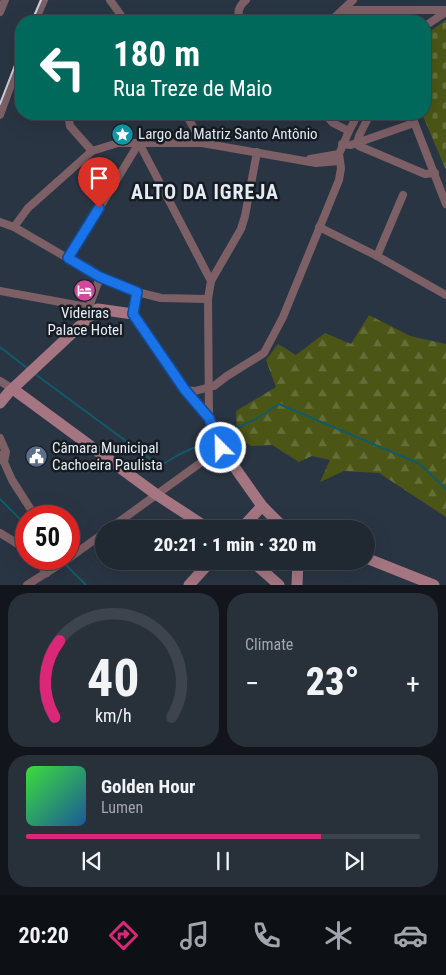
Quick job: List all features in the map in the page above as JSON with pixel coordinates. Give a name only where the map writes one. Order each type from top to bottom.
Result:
[{"type":"main road","points":[[0,403],[94,308],[133,314],[185,390],[209,418],[221,448],[262,506],[276,520]]},
{"type":"main road","points":[[13,389],[196,520]]},
{"type":"main road","points":[[249,520],[262,506]]},
{"type":"main road","points":[[375,562],[434,585]]},
{"type":"main road","points":[[189,585],[203,570]]},
{"type":"main road","points":[[262,570],[279,585]]},
{"type":"main road","points":[[297,585],[298,570]]},
{"type":"street","points":[[0,12],[5,0]]},
{"type":"street","points":[[38,15],[44,0]]},
{"type":"street","points":[[110,0],[121,15]]},
{"type":"street","points":[[239,15],[238,12],[241,5],[246,0]]},
{"type":"street","points":[[338,15],[353,0]]},
{"type":"street","points":[[343,10],[446,11]]},
{"type":"street","points":[[431,22],[446,11]]},
{"type":"street","points":[[0,115],[15,74]]},
{"type":"street","points":[[68,120],[70,126],[92,151]]},
{"type":"street","points":[[189,120],[202,143]]},
{"type":"street","points":[[331,120],[349,131]]},
{"type":"street","points":[[185,390],[208,388],[264,353],[283,317],[318,227],[339,180],[339,158],[342,144],[355,120]]},
{"type":"street","points":[[357,143],[367,120]]},
{"type":"street","points":[[413,120],[435,173],[444,189],[446,204]]},
{"type":"street","points":[[342,144],[351,145],[414,123]]},
{"type":"street","points":[[68,258],[139,142]]},
{"type":"street","points":[[139,142],[211,281]]},
{"type":"street","points":[[14,227],[28,208],[92,151],[118,143],[202,143],[323,163],[339,158]]},
{"type":"street","points":[[357,143],[360,147],[425,174],[435,173]]},
{"type":"street","points":[[209,418],[208,300],[211,281],[240,228],[257,152]]},
{"type":"street","points":[[377,256],[403,195]]},
{"type":"street","points":[[0,222],[14,227],[100,277],[137,292],[161,298],[208,300]]},
{"type":"street","points":[[318,227],[377,256],[446,295]]},
{"type":"street","points":[[0,291],[94,308],[100,277]]},
{"type":"street","points":[[133,314],[137,292]]},
{"type":"street","points":[[0,381],[13,389]]},
{"type":"street","points":[[0,438],[6,452],[2,458],[12,480],[28,505]]},
{"type":"street","points":[[121,520],[221,448]]},
{"type":"street","points":[[0,533],[15,542]]},
{"type":"street","points":[[80,550],[95,539]]},
{"type":"street","points":[[28,585],[50,570]]},
{"type":"green space","points":[[446,20],[446,170],[425,120],[431,120],[431,31]]},
{"type":"green space","points":[[369,315],[410,336],[446,344],[446,517],[379,473],[344,471],[320,482],[330,460],[312,456],[299,462],[272,445],[251,446],[237,436],[236,411],[276,387],[266,360],[278,344],[296,355],[325,333],[351,344]]},
{"type":"waterway","points":[[0,347],[27,368]]},
{"type":"waterway","points":[[35,374],[160,466],[178,455],[213,439]]},
{"type":"waterway","points":[[221,435],[256,419],[279,404],[420,464],[446,489]]},
{"type":"waterway","points":[[0,499],[15,514]]},
{"type":"waterway","points":[[71,570],[86,585]]},
{"type":"railway","points":[[35,15],[41,0]]},
{"type":"railway","points":[[0,104],[15,65]]},
{"type":"place","name":"Largo da Matriz Santo Antônio","points":[[122,134]]},
{"type":"place","name":"Videiras Palace Hotel","points":[[85,290]]},
{"type":"place","name":"Câmara Municipal Cachoeira Paulista","points":[[36,457]]},
{"type":"district","name":"ALTO DA IGREJA","points":[[205,192]]},
{"type":"route","points":[[99,208],[68,258],[100,277],[137,292],[133,314],[185,390],[209,418],[221,448]]}]
